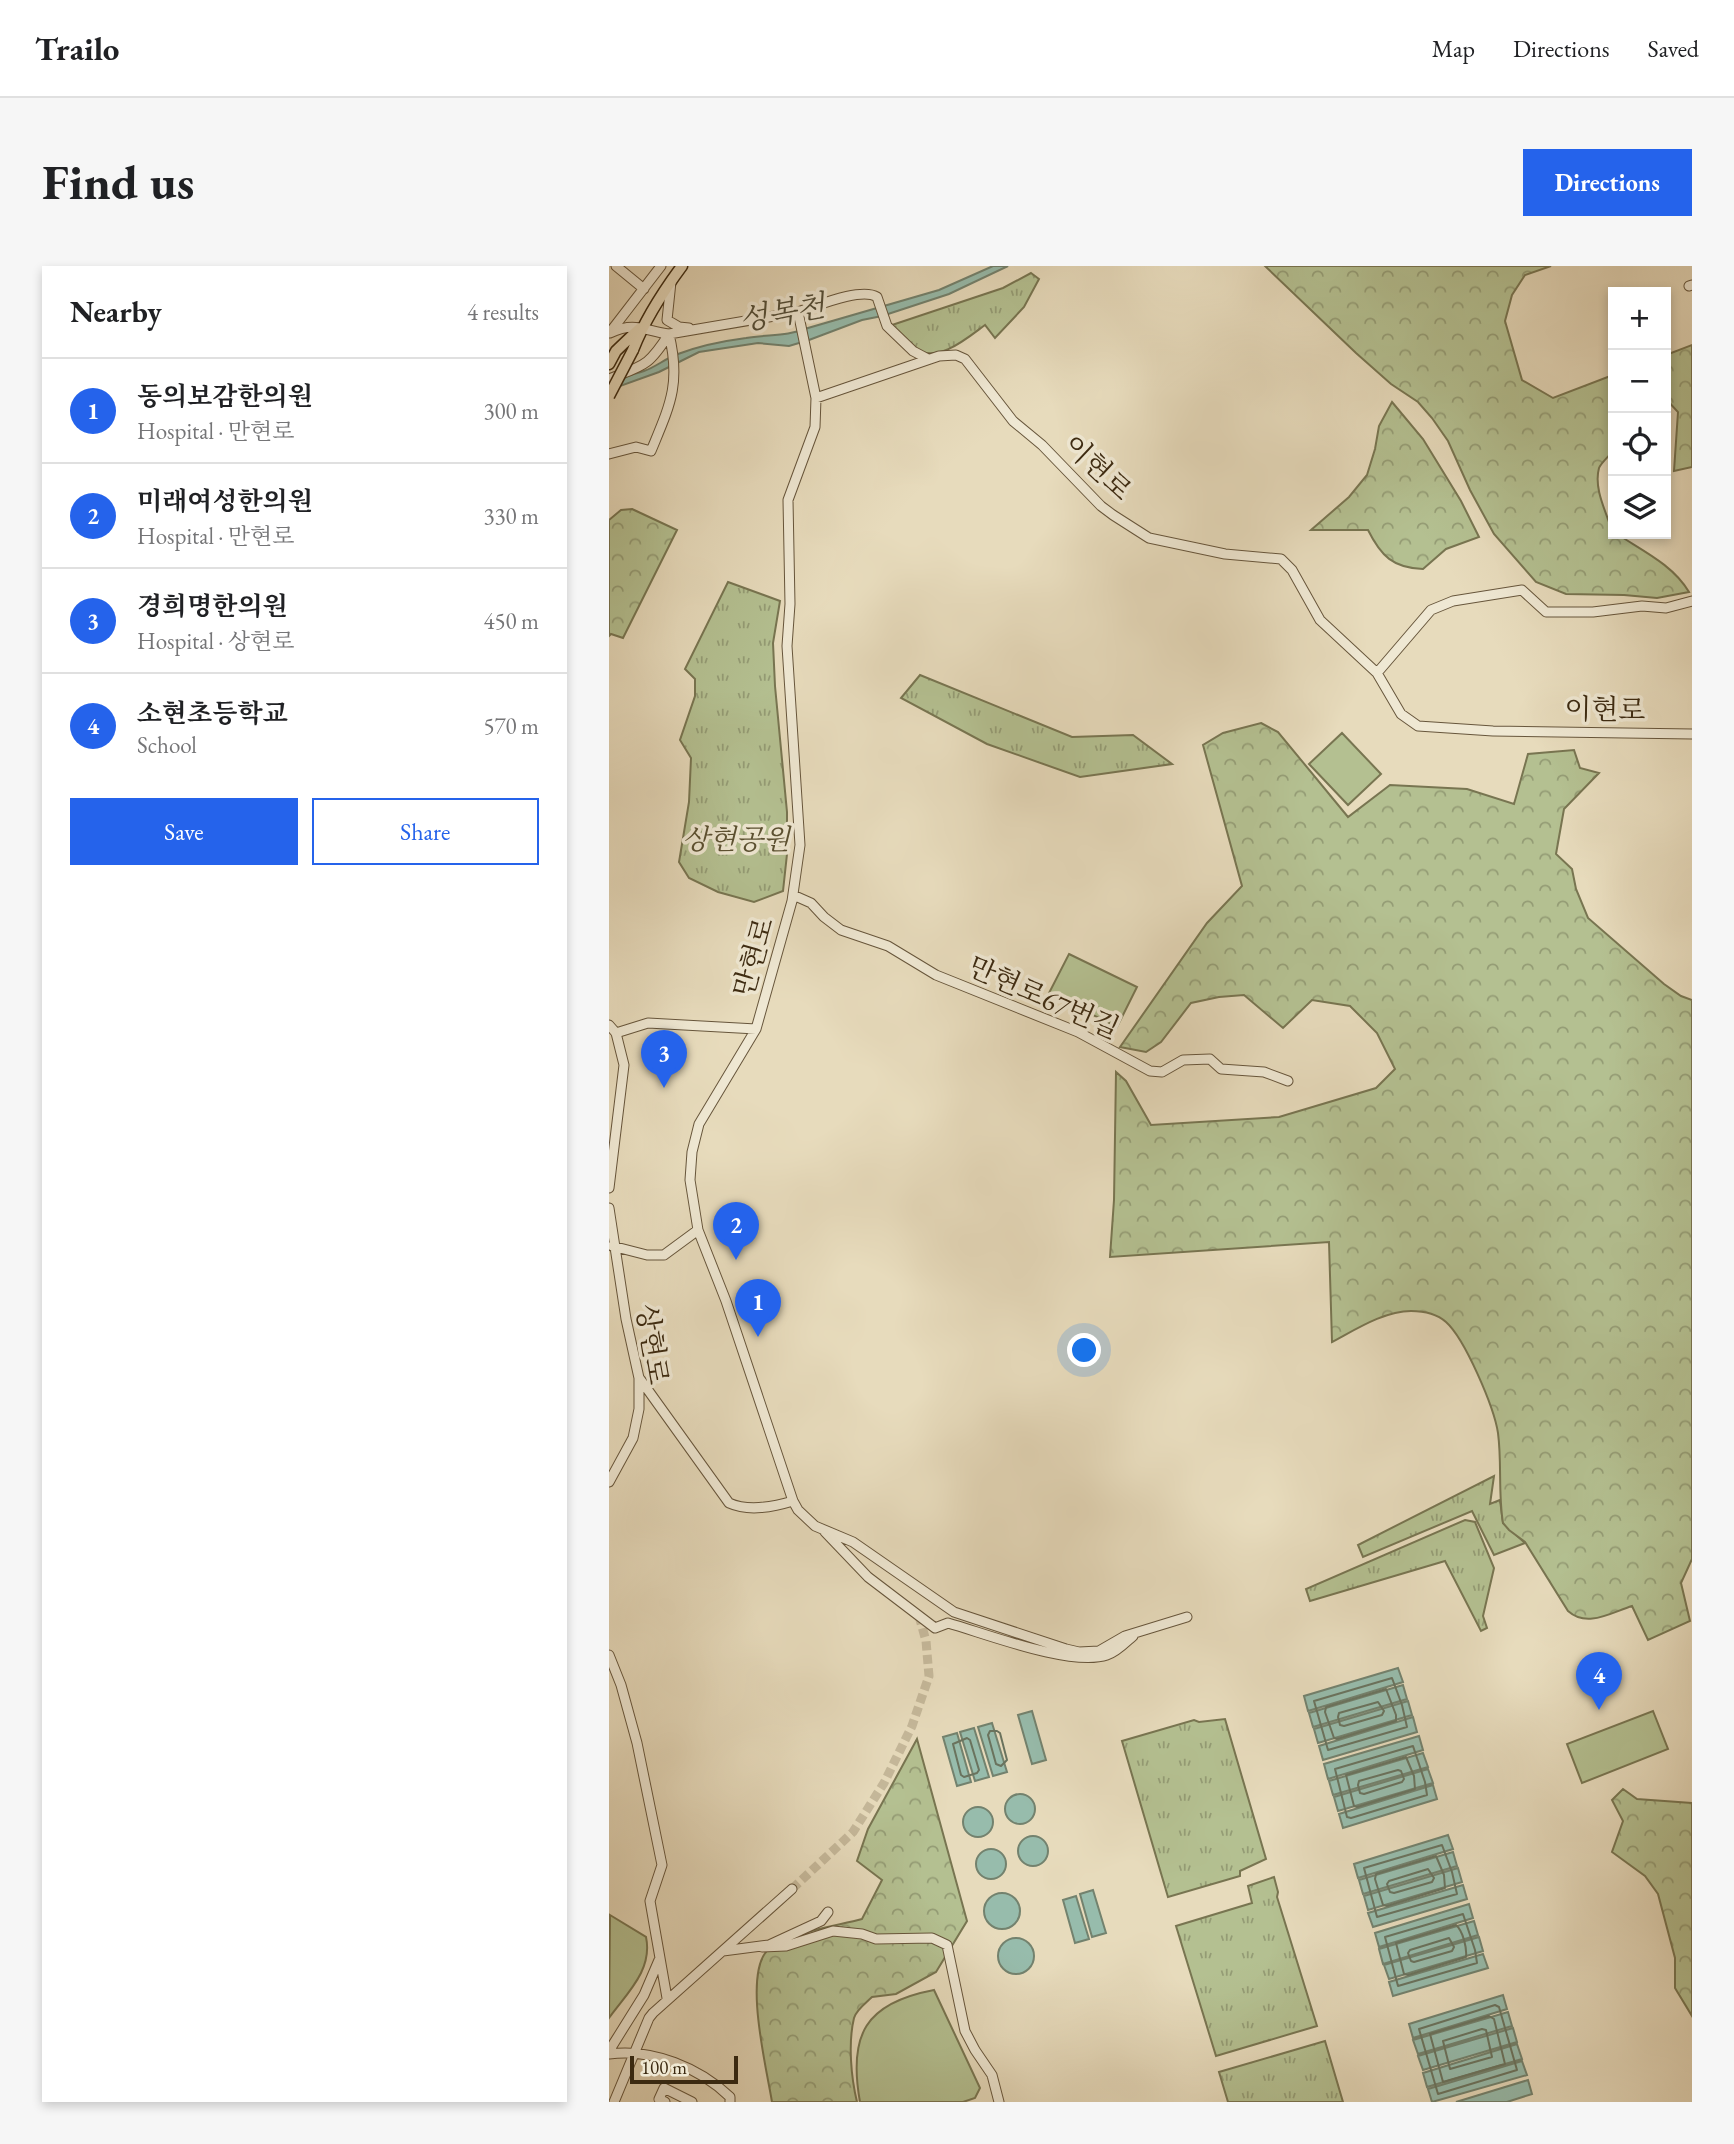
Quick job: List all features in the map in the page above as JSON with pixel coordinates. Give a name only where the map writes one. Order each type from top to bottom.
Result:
[{"type":"main road","points":[[609,396],[642,326],[682,266]]},
{"type":"main road","points":[[609,364],[616,351],[642,326]]},
{"type":"street","points":[[616,266],[644,289]]},
{"type":"street","points":[[610,334],[661,266]]},
{"type":"street","points":[[671,280],[667,320],[679,327],[708,328]]},
{"type":"street","points":[[610,334],[622,327],[642,326],[669,334],[799,316],[866,293],[877,297],[887,326],[913,351],[928,359]]},
{"type":"street","points":[[609,322],[625,313]]},
{"type":"street","name":"만현로","points":[[799,316],[816,398],[815,427],[788,500],[790,604],[787,646],[800,845],[793,895],[756,1029],[699,1124],[692,1152],[690,1181],[698,1230],[726,1301],[793,1501],[804,1517],[824,1531]]},
{"type":"street","points":[[609,454],[636,447],[651,451],[667,412],[675,378],[669,334]]},
{"type":"street","points":[[609,379],[647,364],[669,334]]},
{"type":"street","name":"이현로","points":[[816,398],[928,359],[956,355],[965,359],[1020,428],[1042,445],[1101,506],[1149,538],[1224,554],[1281,559],[1292,570],[1321,620],[1377,673],[1401,714],[1418,726],[1493,731],[1692,734]]},
{"type":"street","points":[[1377,673],[1424,617],[1441,605],[1453,601],[1522,590],[1546,611],[1593,612],[1642,606],[1666,608],[1692,601]]},
{"type":"street","name":"만현로67번길","points":[[793,895],[811,903],[841,930],[888,946],[936,975],[1078,1032],[1150,1071],[1162,1072],[1183,1060],[1210,1059],[1221,1069],[1264,1072],[1288,1081]]},
{"type":"street","points":[[609,1188],[624,1065],[613,1029],[648,1023],[756,1029]]},
{"type":"street","name":"상현로","points":[[609,1208],[611,1246],[639,1378],[639,1409],[633,1438],[609,1482]]},
{"type":"street","points":[[611,1246],[647,1255],[664,1255],[698,1230]]},
{"type":"street","points":[[639,1378],[729,1503],[749,1508],[778,1506],[793,1501]]},
{"type":"street","points":[[824,1531],[853,1542],[954,1612],[1066,1649],[1079,1652],[1099,1651],[1118,1639],[1187,1617]]},
{"type":"street","points":[[824,1531],[868,1577],[935,1628],[948,1623],[1066,1657],[1095,1658],[1111,1654],[1138,1632]]},
{"type":"street","points":[[609,1655],[621,1685],[637,1743],[662,1865],[650,1901],[667,1998]]},
{"type":"street","points":[[614,2102],[649,2018],[667,1998],[792,1889]]},
{"type":"street","points":[[762,1947],[821,1921],[828,1912]]},
{"type":"street","points":[[723,1951],[786,1946],[833,1931],[876,1938],[932,1938],[943,1941],[947,1945],[965,2031],[992,2075],[999,2102]]},
{"type":"street","points":[[609,2052],[644,1995],[660,1958]]},
{"type":"street","points":[[609,2052],[636,2052],[659,2057],[714,2082],[730,2097],[730,2102]]},
{"type":"street","points":[[665,2102],[659,2099],[664,2088],[692,2102]]},
{"type":"green space","points":[[1265,266],[1551,266],[1525,275],[1512,295],[1505,321],[1522,380],[1553,398],[1608,377],[1608,457],[1599,468],[1598,485],[1608,520],[1608,539],[1625,539],[1647,553],[1675,574],[1689,592],[1657,598],[1566,594],[1536,582],[1494,534],[1448,441],[1432,418],[1418,402],[1391,384]]},
{"type":"green space","points":[[1031,273],[1039,279],[1024,307],[995,338],[985,325],[952,348],[924,353],[909,345],[892,325],[1003,288]]},
{"type":"green space","points":[[1692,345],[1692,467],[1674,471],[1678,412],[1671,404],[1671,353]]},
{"type":"green space","points":[[1392,402],[1423,439],[1461,501],[1479,537],[1446,549],[1423,569],[1404,566],[1389,559],[1368,530],[1311,530],[1349,497],[1367,475],[1379,426]]},
{"type":"green space","points":[[632,509],[677,530],[623,638],[611,634],[609,636],[609,520],[621,510]]},
{"type":"green space","name":"상현공원","points":[[728,582],[780,601],[773,643],[787,812],[787,854],[783,891],[754,902],[718,892],[689,878],[679,862],[689,802],[691,758],[680,740],[695,696],[695,679],[685,669]]},
{"type":"green space","points":[[920,675],[1072,737],[1133,735],[1172,764],[1080,777],[987,744],[901,698]]},
{"type":"green space","points":[[1261,723],[1278,732],[1348,817],[1390,785],[1467,789],[1514,804],[1528,754],[1574,750],[1580,768],[1599,773],[1564,809],[1556,854],[1572,869],[1576,889],[1588,918],[1664,984],[1692,1000],[1692,1559],[1681,1583],[1690,1621],[1648,1640],[1632,1606],[1591,1619],[1575,1616],[1568,1611],[1525,1542],[1503,1523],[1499,1444],[1495,1421],[1470,1358],[1454,1331],[1442,1319],[1425,1312],[1391,1314],[1332,1342],[1329,1242],[1110,1257],[1114,1200],[1116,1072],[1126,1081],[1151,1125],[1279,1117],[1376,1088],[1395,1069],[1377,1033],[1350,1006],[1312,1000],[1283,1028],[1244,995],[1191,1003],[1161,1042],[1146,1052],[1120,1047],[1207,923],[1242,886],[1203,745],[1223,733]]},
{"type":"green space","points":[[1342,733],[1381,774],[1348,805],[1309,764]]},
{"type":"green space","points":[[1069,954],[1137,987],[1117,1027],[1049,993]]},
{"type":"green space","points":[[1494,1476],[1490,1504],[1500,1500],[1503,1523],[1525,1543],[1494,1555],[1472,1511],[1363,1557],[1358,1545]]},
{"type":"green space","points":[[1465,1520],[1475,1522],[1494,1568],[1483,1616],[1487,1628],[1481,1631],[1445,1561],[1310,1601],[1306,1589]]},
{"type":"green space","points":[[1653,1711],[1668,1749],[1582,1783],[1567,1744]]},
{"type":"green space","points":[[1225,1719],[1266,1859],[1240,1871],[1240,1876],[1168,1897],[1122,1741],[1194,1720],[1199,1722]]},
{"type":"green space","points":[[917,1739],[967,1921],[936,1972],[896,1994],[872,1997],[857,2012],[852,2028],[851,2049],[857,2102],[772,2102],[757,1999],[757,1978],[761,1961],[769,1949],[789,1938],[862,1919],[882,1880],[857,1861],[868,1829]]},
{"type":"green space","points":[[1623,1789],[1637,1799],[1692,1803],[1692,2016],[1675,1988],[1675,1958],[1658,1894],[1645,1876],[1612,1852],[1623,1821],[1612,1800]]},
{"type":"green space","points":[[1274,1877],[1277,1897],[1317,2026],[1216,2056],[1176,1926],[1252,1903],[1248,1886]]},
{"type":"green space","points":[[610,1915],[646,1937],[647,1949],[642,1971],[609,2018]]},
{"type":"green space","points":[[934,1990],[980,2088],[975,2098],[963,2102],[860,2102],[857,2058],[860,2041],[867,2026],[877,2013],[892,2004]]},
{"type":"green space","points":[[1325,2041],[1343,2102],[1228,2102],[1219,2072]]},
{"type":"water","points":[[993,266],[1008,266],[949,294],[862,320],[809,340],[789,346],[758,343],[699,352],[659,372],[609,390],[609,384],[686,351],[729,341],[800,331],[939,290]]},
{"type":"water","points":[[1398,1668],[1403,1682],[1308,1711],[1304,1696]]},
{"type":"water","points":[[1403,1685],[1407,1699],[1313,1727],[1309,1713]]},
{"type":"water","points":[[1408,1701],[1412,1715],[1318,1743],[1314,1729]]},
{"type":"water","points":[[1032,1711],[1046,1760],[1032,1764],[1018,1715]]},
{"type":"water","points":[[1413,1717],[1417,1732],[1323,1760],[1319,1746]]},
{"type":"water","points":[[992,1723],[1007,1772],[993,1776],[978,1727]]},
{"type":"water","points":[[974,1728],[989,1777],[975,1781],[960,1732]]},
{"type":"water","points":[[957,1733],[971,1782],[957,1786],[943,1737]]},
{"type":"water","points":[[1419,1736],[1423,1750],[1328,1779],[1324,1764]]},
{"type":"water","points":[[1423,1753],[1428,1767],[1333,1795],[1329,1781]]},
{"type":"water","points":[[1428,1769],[1433,1783],[1338,1811],[1334,1797]]},
{"type":"water","points":[[1433,1785],[1437,1799],[1343,1828],[1339,1814]]},
{"type":"water","points":[[1020,1794],[1031,1798],[1035,1809],[1031,1820],[1020,1824],[1009,1820],[1005,1809],[1009,1798]]},
{"type":"water","points":[[978,1807],[989,1811],[993,1822],[989,1833],[978,1837],[967,1833],[963,1822],[967,1811]]},
{"type":"water","points":[[1448,1835],[1453,1849],[1358,1878],[1354,1864]]},
{"type":"water","points":[[1033,1836],[1044,1840],[1048,1851],[1044,1862],[1033,1866],[1022,1862],[1018,1851],[1022,1840]]},
{"type":"water","points":[[991,1849],[1002,1853],[1006,1864],[1002,1875],[991,1879],[980,1875],[976,1864],[980,1853]]},
{"type":"water","points":[[1453,1852],[1457,1866],[1363,1894],[1359,1880]]},
{"type":"water","points":[[1458,1868],[1462,1882],[1368,1910],[1364,1896]]},
{"type":"water","points":[[1463,1885],[1467,1899],[1373,1927],[1368,1913]]},
{"type":"water","points":[[1093,1890],[1106,1933],[1092,1937],[1080,1894]]},
{"type":"water","points":[[1002,1893],[1014,1899],[1020,1911],[1014,1923],[1002,1929],[990,1923],[984,1911],[990,1899]]},
{"type":"water","points":[[1076,1896],[1089,1939],[1075,1943],[1063,1900]]},
{"type":"water","points":[[1469,1904],[1473,1918],[1379,1947],[1375,1933]]},
{"type":"water","points":[[1474,1921],[1478,1935],[1383,1964],[1379,1949]]},
{"type":"water","points":[[1479,1937],[1483,1951],[1389,1979],[1384,1965]]},
{"type":"water","points":[[1016,1938],[1028,1944],[1034,1956],[1028,1968],[1016,1974],[1004,1968],[998,1956],[1004,1944]]},
{"type":"water","points":[[1483,1954],[1488,1968],[1393,1996],[1389,1982]]},
{"type":"water","points":[[1503,1995],[1507,2009],[1413,2038],[1409,2024]]},
{"type":"water","points":[[1508,2012],[1512,2026],[1418,2054],[1413,2040]]},
{"type":"water","points":[[1513,2028],[1517,2042],[1423,2070],[1418,2056]]},
{"type":"water","points":[[1517,2044],[1522,2059],[1427,2087],[1423,2073]]},
{"type":"water","points":[[1522,2061],[1527,2075],[1432,2102],[1428,2089]]},
{"type":"water","points":[[1528,2080],[1532,2094],[1507,2102],[1456,2102]]},
{"type":"tunnel","points":[[792,1889],[853,1832],[884,1783],[912,1726],[929,1676],[926,1641],[919,1616]]},
{"type":"place","name":"경희명한의원","points":[[664,1088]]},
{"type":"place","name":"미래여성한의원","points":[[736,1260]]},
{"type":"place","name":"동의보감한의원","points":[[758,1337]]},
{"type":"place","name":"소현초등학교","points":[[1599,1710]]},
{"type":"water label","name":"성복천","points":[[782,313]]}]
